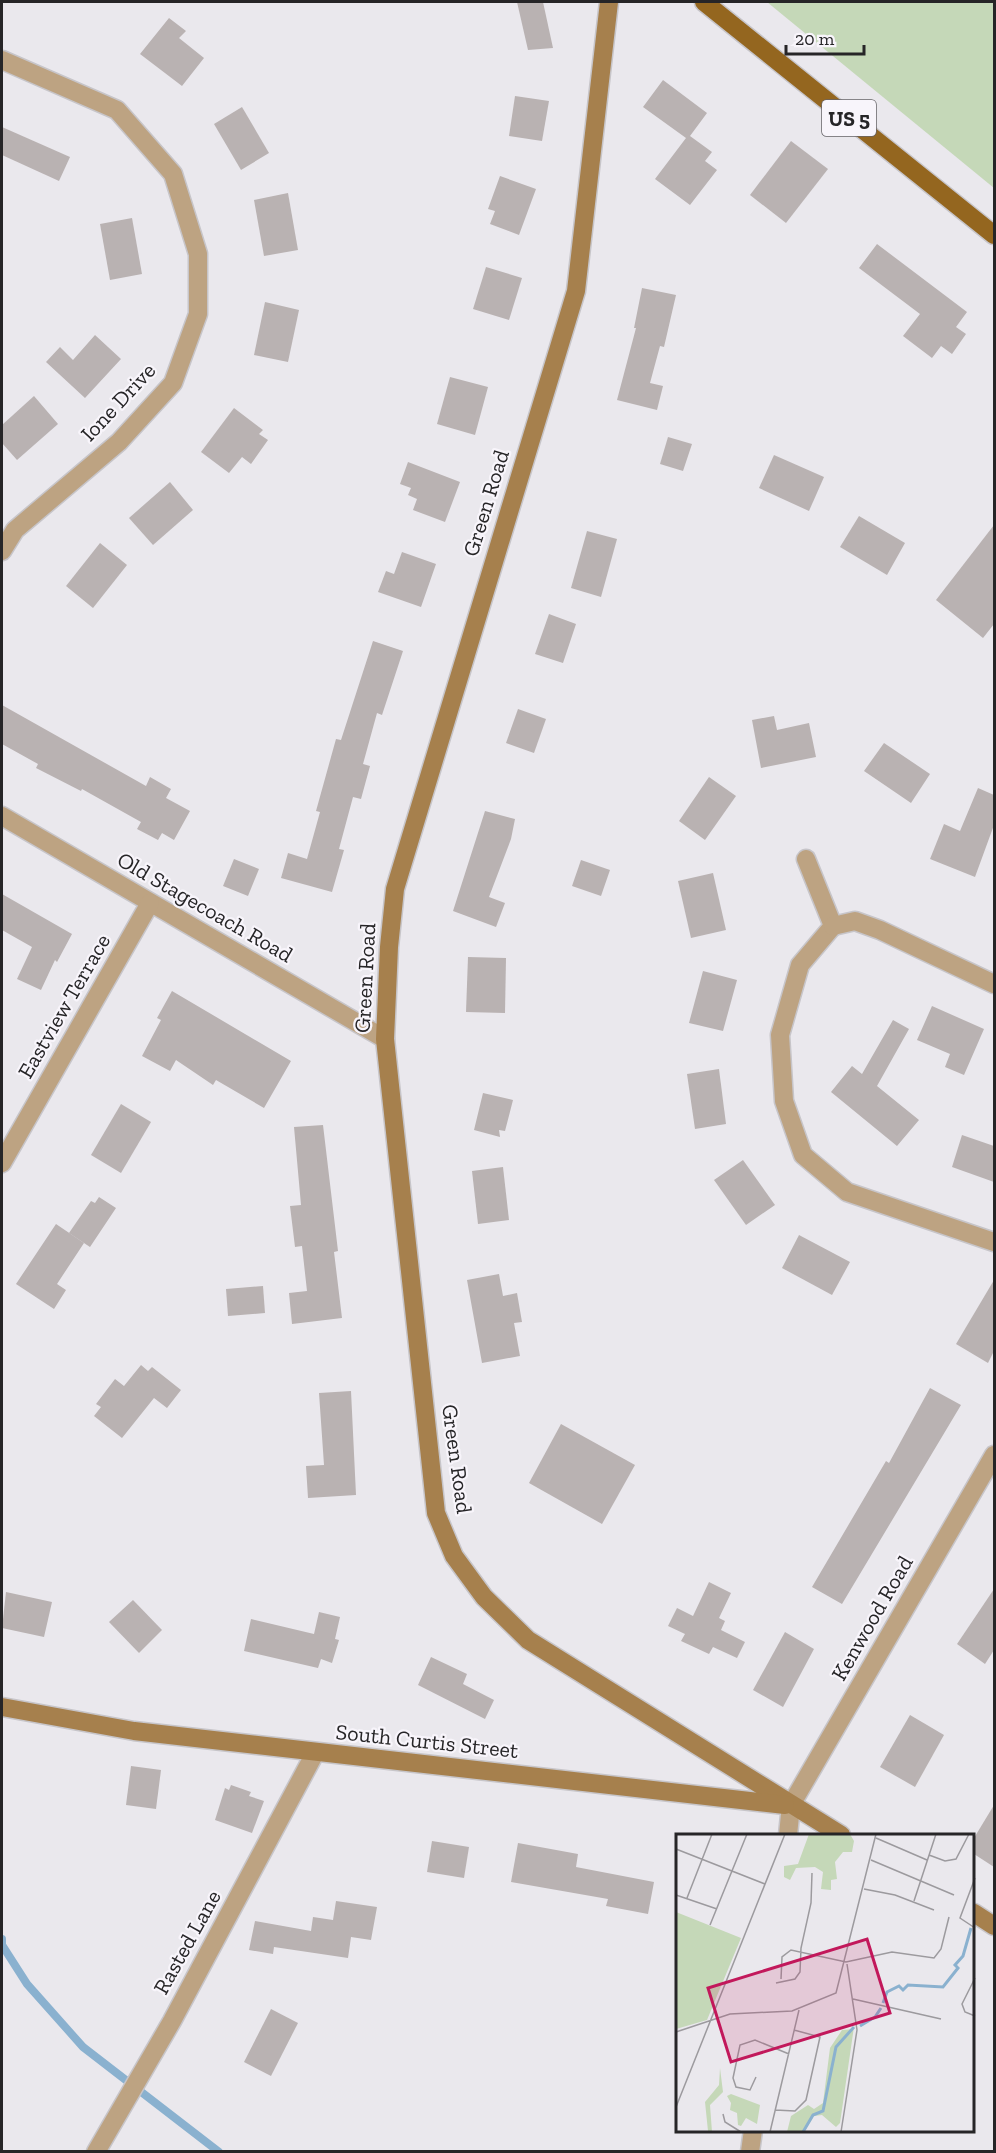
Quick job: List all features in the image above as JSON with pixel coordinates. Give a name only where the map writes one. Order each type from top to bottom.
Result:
[{"type":"main road","name":"US 5","points":[[704,2],[994,235]]},
{"type":"street","name":"Green Road","points":[[609,2],[576,291],[395,889],[389,947],[385,1039],[436,1513],[454,1556],[484,1598],[528,1640],[791,1806]]},
{"type":"street","name":"Ione Drive","points":[[2,60],[117,110],[173,174],[198,254],[198,314],[173,383],[119,442],[15,530],[2,551]]},
{"type":"street","name":"Old Stagecoach Road","points":[[2,816],[385,1039]]},
{"type":"street","points":[[806,860],[833,926]]},
{"type":"street","name":"Eastview Terrace","points":[[2,1163],[150,903]]},
{"type":"street","points":[[994,984],[880,930],[855,921],[833,926],[800,965],[780,1035],[784,1101],[803,1155],[847,1192],[994,1242]]},
{"type":"street","name":"Kenwood Road","points":[[791,1806],[994,1455]]},
{"type":"street","name":"South Curtis Street","points":[[2,1707],[134,1731],[791,1806],[839,1834]]},
{"type":"street","name":"Rasted Lane","points":[[96,2151],[143,2071],[315,1753]]},
{"type":"street","points":[[788,1834],[791,1806]]},
{"type":"street","points":[[975,1914],[994,1926]]},
{"type":"street","points":[[750,2151],[753,2132]]},
{"type":"green space","points":[[767,2],[994,2],[994,188]]},
{"type":"building","points":[[517,2],[543,2],[553,48],[528,50]]},
{"type":"building","points":[[169,18],[186,31],[179,38],[204,58],[182,86],[140,54]]},
{"type":"building","points":[[663,80],[707,113],[690,136],[712,152],[705,161],[717,170],[690,205],[655,179],[686,138],[643,107]]},
{"type":"building","points":[[515,96],[549,101],[542,141],[509,136]]},
{"type":"building","points":[[242,107],[269,153],[241,170],[214,124]]},
{"type":"building","points":[[2,127],[70,157],[59,181],[2,155]]},
{"type":"building","points":[[791,141],[828,169],[786,223],[750,195]]},
{"type":"building","points":[[500,176],[536,189],[519,235],[490,224],[495,211],[488,209]]},
{"type":"building","points":[[288,193],[298,250],[264,256],[254,200]]},
{"type":"building","points":[[132,218],[142,274],[110,280],[100,224]]},
{"type":"building","points":[[877,244],[967,312],[956,327],[966,334],[952,354],[941,346],[932,358],[903,336],[920,314],[859,268]]},
{"type":"building","points":[[486,267],[522,278],[509,320],[473,309]]},
{"type":"building","points":[[642,288],[676,295],[664,347],[660,346],[650,383],[663,386],[657,410],[617,400],[636,328],[634,328]]},
{"type":"building","points":[[265,302],[299,310],[288,362],[254,355]]},
{"type":"building","points":[[95,335],[121,359],[85,398],[46,362],[60,347],[73,360]]},
{"type":"building","points":[[450,377],[488,387],[475,435],[437,424]]},
{"type":"building","points":[[34,396],[58,424],[17,460],[2,443],[2,425]]},
{"type":"building","points":[[234,408],[263,430],[259,434],[268,440],[251,464],[242,457],[229,473],[201,452]]},
{"type":"building","points":[[668,437],[692,444],[683,471],[660,464]]},
{"type":"building","points":[[774,455],[824,477],[809,511],[759,488]]},
{"type":"building","points":[[408,462],[460,482],[445,522],[413,510],[417,499],[408,495],[411,488],[400,484]]},
{"type":"building","points":[[170,482],[193,510],[153,545],[129,518]]},
{"type":"building","points":[[859,516],[905,543],[887,575],[840,547]]},
{"type":"building","points":[[994,525],[994,624],[983,638],[936,600]]},
{"type":"building","points":[[587,531],[617,539],[601,597],[571,588]]},
{"type":"building","points":[[100,543],[127,565],[93,608],[66,586]]},
{"type":"building","points":[[402,552],[436,564],[421,607],[378,592],[386,571],[394,574]]},
{"type":"building","points":[[549,614],[576,624],[563,663],[535,654]]},
{"type":"building","points":[[373,641],[403,651],[382,715],[377,713],[363,764],[370,766],[361,799],[353,797],[339,849],[344,850],[332,892],[281,878],[288,853],[307,859],[320,812],[316,811],[336,739],[341,740]]},
{"type":"building","points":[[2,705],[146,786],[150,777],[171,789],[166,798],[190,811],[174,840],[162,833],[158,840],[137,829],[141,822],[82,789],[81,791],[36,768],[38,764],[2,744]]},
{"type":"building","points":[[518,709],[546,719],[534,753],[506,743]]},
{"type":"building","points":[[774,716],[777,730],[809,723],[816,757],[761,768],[752,720]]},
{"type":"building","points":[[884,743],[930,774],[911,803],[864,771]]},
{"type":"building","points":[[709,777],[736,796],[705,840],[679,821]]},
{"type":"building","points":[[978,788],[994,795],[994,825],[975,877],[930,859],[944,824],[960,831]]},
{"type":"building","points":[[485,811],[515,819],[511,839],[489,897],[505,903],[496,927],[453,911]]},
{"type":"building","points":[[234,859],[259,869],[248,896],[223,886]]},
{"type":"building","points":[[581,860],[610,870],[601,896],[572,886]]},
{"type":"building","points":[[713,873],[726,930],[691,938],[678,881]]},
{"type":"building","points":[[2,894],[72,934],[57,962],[55,960],[41,990],[17,979],[32,947],[2,930]]},
{"type":"building","points":[[468,957],[506,958],[505,1013],[466,1012]]},
{"type":"building","points":[[703,971],[737,980],[723,1031],[689,1023]]},
{"type":"building","points":[[172,991],[291,1061],[264,1108],[216,1080],[213,1085],[176,1060],[170,1071],[142,1056],[161,1020],[157,1018]]},
{"type":"building","points":[[932,1006],[984,1029],[964,1075],[945,1067],[950,1054],[917,1040]]},
{"type":"building","points":[[893,1020],[909,1029],[877,1086],[919,1120],[897,1146],[831,1092],[852,1066],[862,1074]]},
{"type":"building","points":[[719,1069],[726,1124],[695,1129],[687,1074]]},
{"type":"building","points":[[483,1093],[513,1100],[505,1131],[499,1130],[500,1137],[474,1130]]},
{"type":"building","points":[[121,1104],[151,1122],[121,1173],[91,1155]]},
{"type":"building","points":[[323,1125],[338,1251],[334,1252],[342,1318],[292,1324],[289,1293],[307,1291],[302,1246],[295,1247],[290,1206],[301,1205],[294,1127]]},
{"type":"building","points":[[962,1135],[994,1146],[994,1182],[952,1167]]},
{"type":"building","points":[[743,1160],[775,1205],[746,1225],[714,1180]]},
{"type":"building","points":[[503,1167],[509,1220],[478,1224],[472,1171]]},
{"type":"building","points":[[99,1197],[116,1208],[90,1247],[69,1233],[91,1201],[95,1203]]},
{"type":"building","points":[[56,1224],[84,1243],[57,1284],[66,1290],[54,1309],[16,1284]]},
{"type":"building","points":[[799,1235],[850,1262],[832,1295],[782,1268]]},
{"type":"building","points":[[499,1274],[503,1296],[517,1293],[522,1322],[514,1323],[520,1356],[482,1363],[467,1280]]},
{"type":"building","points":[[994,1280],[994,1351],[988,1363],[956,1344]]},
{"type":"building","points":[[263,1286],[265,1313],[228,1316],[226,1289]]},
{"type":"building","points":[[141,1365],[148,1371],[152,1367],[181,1390],[167,1408],[154,1398],[122,1438],[94,1416],[101,1407],[96,1404],[115,1379],[124,1386]]},
{"type":"building","points":[[930,1388],[961,1405],[842,1604],[812,1587],[886,1461],[889,1463]]},
{"type":"building","points":[[351,1391],[356,1495],[308,1498],[306,1466],[324,1465],[319,1393]]},
{"type":"building","points":[[561,1424],[635,1465],[602,1524],[529,1483]]},
{"type":"building","points":[[709,1582],[731,1593],[719,1618],[725,1621],[721,1630],[745,1642],[737,1658],[713,1647],[709,1654],[681,1641],[685,1634],[668,1626],[677,1608],[693,1616]]},
{"type":"building","points":[[994,1589],[994,1650],[985,1664],[957,1644]]},
{"type":"building","points":[[6,1592],[52,1602],[44,1637],[2,1628]]},
{"type":"building","points":[[133,1600],[162,1630],[139,1653],[109,1622]]},
{"type":"building","points":[[319,1612],[340,1617],[335,1639],[339,1640],[332,1663],[321,1659],[318,1668],[244,1651],[251,1619],[314,1634]]},
{"type":"building","points":[[785,1632],[814,1649],[783,1707],[753,1690]]},
{"type":"building","points":[[431,1657],[467,1674],[463,1684],[494,1700],[485,1719],[418,1685]]},
{"type":"building","points":[[910,1715],[944,1735],[915,1787],[880,1767]]},
{"type":"building","points":[[131,1766],[161,1770],[156,1809],[126,1805]]},
{"type":"building","points":[[231,1785],[251,1792],[249,1796],[264,1801],[252,1833],[215,1820],[225,1788],[229,1790]]},
{"type":"building","points":[[994,1805],[994,1867],[975,1855],[975,1836]]},
{"type":"building","points":[[432,1841],[469,1847],[464,1878],[427,1872]]},
{"type":"building","points":[[518,1843],[578,1854],[576,1867],[654,1882],[648,1914],[606,1906],[608,1899],[511,1882]]},
{"type":"building","points":[[336,1901],[377,1907],[371,1940],[351,1937],[348,1958],[274,1947],[273,1954],[249,1950],[255,1921],[311,1931],[313,1917],[333,1920]]},
{"type":"building","points":[[271,2009],[298,2023],[271,2076],[244,2062]]},
{"type":"waterway","points":[[2,1939],[2,1945],[27,1984],[83,2047],[219,2152]]}]
